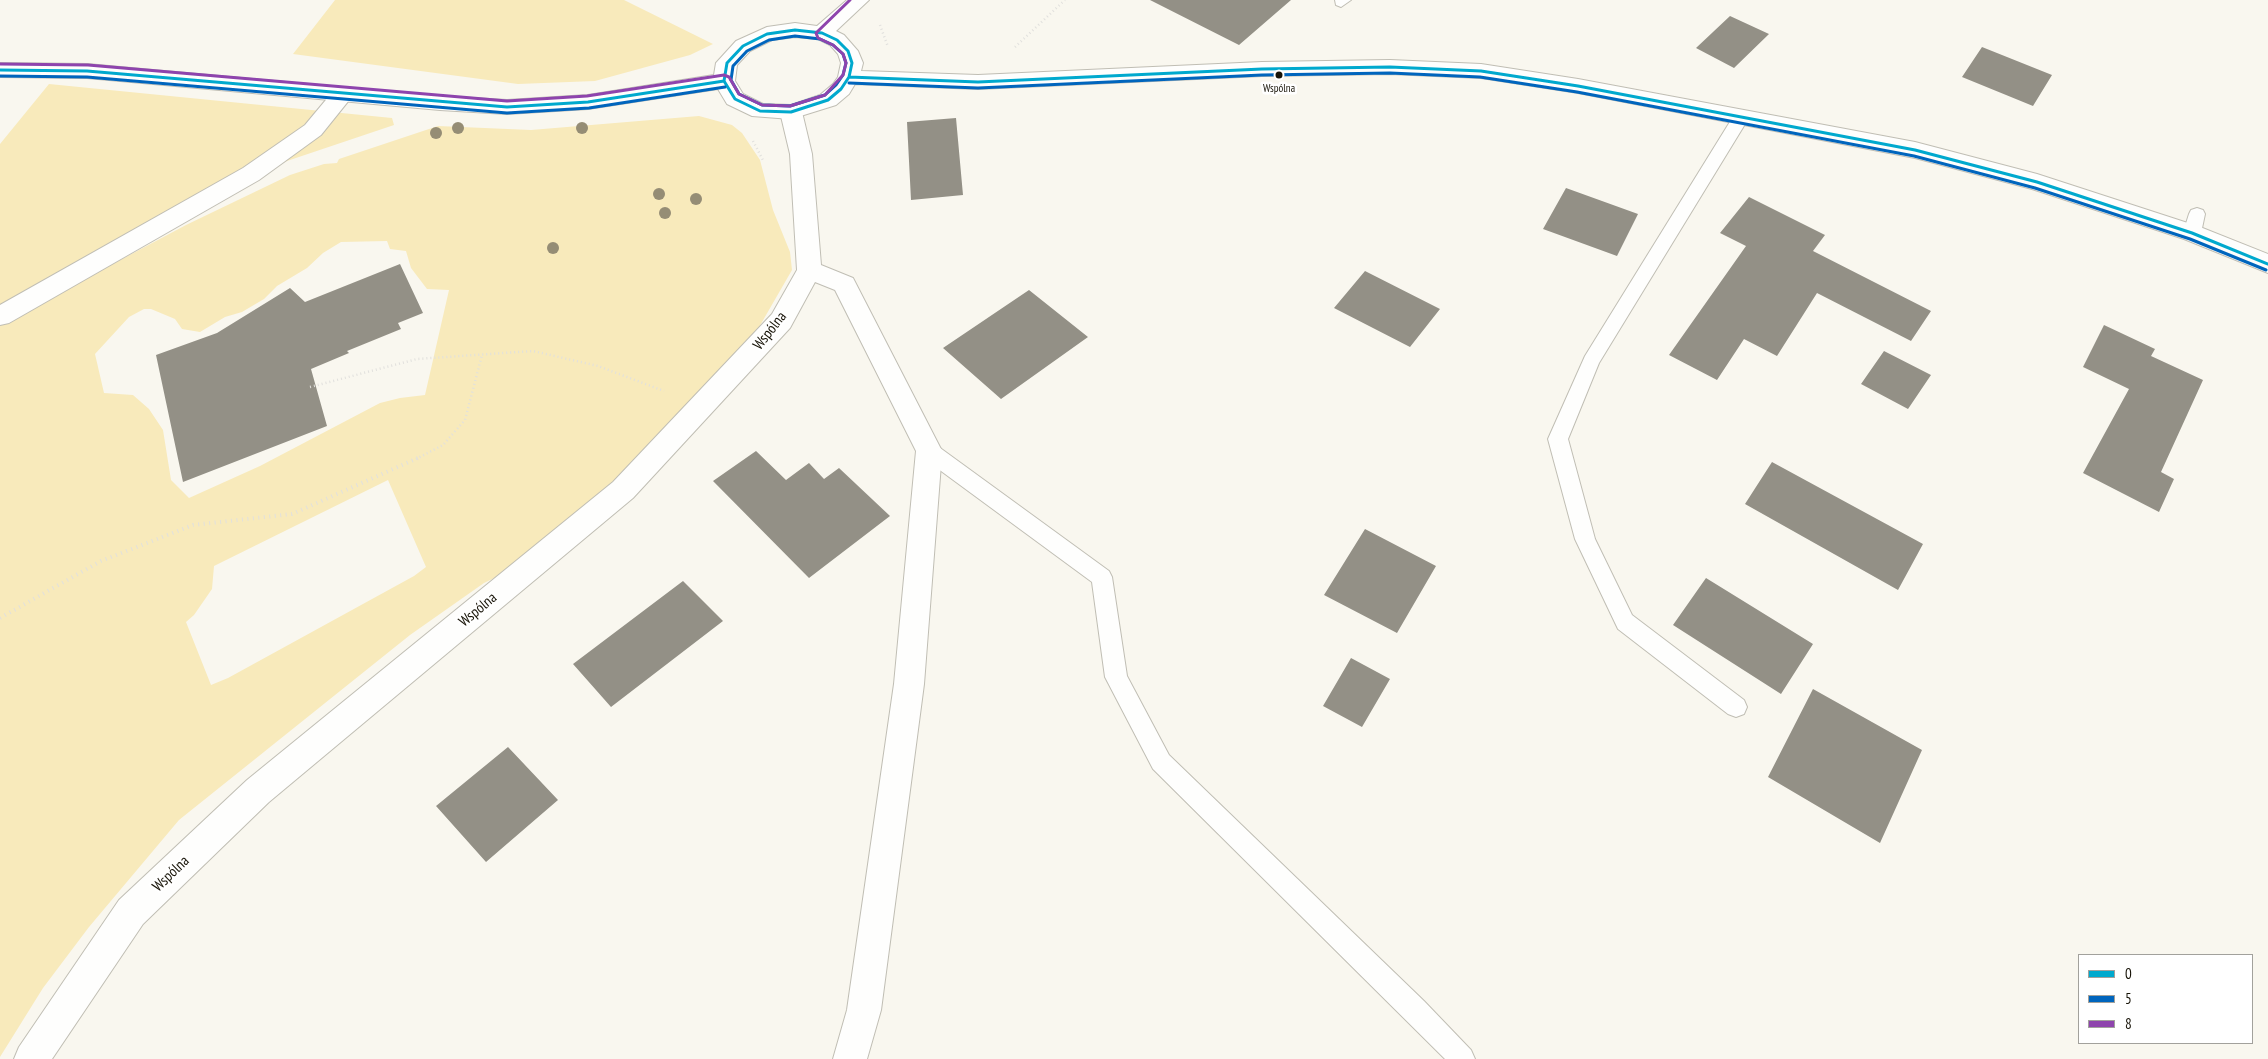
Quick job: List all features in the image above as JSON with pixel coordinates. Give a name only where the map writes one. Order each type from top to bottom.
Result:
[{"type":"street","points":[[822,33],[858,1]]},
{"type":"street","points":[[795,30],[822,33],[837,40],[848,51],[852,63],[850,77],[841,89],[828,100],[791,112],[760,110],[735,99],[724,81],[727,63],[743,46],[767,34],[795,30]]},
{"type":"street","points":[[850,77],[909,81],[978,82],[1262,69],[1390,67],[1481,71],[1578,86],[1915,150],[2194,224],[2268,264]]},
{"type":"street","points":[[0,70],[87,71],[343,94],[507,106],[588,102],[724,81]]},
{"type":"street","points":[[0,316],[251,174],[313,130],[343,94]]},
{"type":"street","points":[[791,112],[801,154],[809,270],[844,284],[928,451],[909,684],[864,1010],[850,1059]]},
{"type":"street","name":"Wspólna","points":[[31,1059],[131,912],[258,791],[622,490],[781,321],[809,270]]},
{"type":"lane","points":[[1736,707],[1625,622],[1584,539],[1558,440],[1591,361],[1742,116]]},
{"type":"lane","points":[[928,451],[1102,577],[1116,677],[1161,762],[1415,1010],[1462,1059]]},
{"type":"path","points":[[978,82],[1065,0]]},
{"type":"path","points":[[858,1],[889,5],[880,24],[886,45],[902,56],[921,60],[909,81]]},
{"type":"path","points":[[748,135],[764,162],[801,154]]},
{"type":"path","points":[[310,387],[417,359],[533,351],[558,355],[598,366],[701,407]]},
{"type":"path","points":[[0,618],[101,561],[193,525],[292,514],[395,470],[443,445],[464,420],[482,355]]},
{"type":"shaded area","points":[[335,0],[624,0],[713,44],[690,55],[595,81],[518,84],[293,54]]},
{"type":"shaded area","points":[[49,84],[392,118],[394,125],[287,161],[142,234],[0,312],[0,144]]},
{"type":"shaded area","points":[[699,116],[732,125],[742,133],[760,160],[773,210],[790,252],[792,270],[743,355],[614,487],[517,567],[484,583],[410,635],[179,820],[89,927],[43,988],[0,1057],[0,324],[186,225],[290,175],[324,164],[337,163],[339,159],[438,126],[531,130]],"holes":[[[387,241],[390,249],[406,251],[411,268],[427,289],[449,290],[425,395],[380,403],[260,466],[189,498],[171,480],[163,430],[149,409],[133,395],[104,393],[95,354],[129,317],[144,309],[151,309],[175,319],[182,329],[200,332],[225,317],[242,312],[264,299],[277,286],[307,268],[323,253],[341,242]],[[388,480],[426,567],[414,576],[228,678],[211,685],[186,622],[194,615],[212,589],[214,566]]]},
{"type":"building","points":[[1150,0],[1291,0],[1239,45]]},
{"type":"building","points":[[1730,16],[1769,34],[1734,68],[1696,48]]},
{"type":"building","points":[[1982,47],[2052,75],[2033,106],[1962,77]]},
{"type":"building","points":[[956,118],[963,195],[911,200],[907,122]]},
{"type":"building","points":[[1566,188],[1638,214],[1617,256],[1543,229]]},
{"type":"building","points":[[1749,197],[1825,235],[1813,251],[1931,311],[1911,341],[1817,293],[1777,356],[1744,339],[1717,380],[1669,355],[1746,246],[1720,233]]},
{"type":"building","points":[[400,264],[423,313],[398,323],[401,329],[347,351],[349,353],[311,369],[327,426],[183,482],[156,355],[217,333],[290,288],[305,302]]},
{"type":"building","points":[[1365,271],[1440,309],[1410,347],[1334,308]]},
{"type":"building","points":[[1029,290],[1088,337],[1001,399],[943,348]]},
{"type":"building","points":[[2104,325],[2155,349],[2151,356],[2203,380],[2161,472],[2174,479],[2159,512],[2083,473],[2129,389],[2083,367]]},
{"type":"building","points":[[1884,351],[1931,375],[1908,409],[1861,384]]},
{"type":"building","points":[[756,451],[786,480],[809,463],[824,479],[839,468],[890,516],[809,578],[713,481]]},
{"type":"building","points":[[1772,462],[1923,544],[1898,590],[1745,504]]},
{"type":"building","points":[[1365,529],[1436,566],[1397,633],[1324,595]]},
{"type":"building","points":[[1706,578],[1813,644],[1781,694],[1673,625]]},
{"type":"building","points":[[683,581],[723,621],[611,707],[573,664]]},
{"type":"building","points":[[1351,658],[1390,679],[1362,727],[1323,706]]},
{"type":"building","points":[[1813,689],[1922,750],[1880,843],[1768,777]]},
{"type":"building","points":[[508,747],[558,800],[486,862],[436,806]]},
{"type":"transit line","name":"8","points":[[0,64],[88,65],[507,101],[587,96],[724,75],[729,77],[739,94],[762,105],[790,106],[825,95],[843,75],[846,63],[843,54],[833,45],[818,38],[816,33],[850,0]]},
{"type":"transit line","name":"0","points":[[795,30],[822,33],[837,40],[848,51],[852,63],[849,77],[841,89],[828,100],[791,112],[760,111],[735,99],[724,81],[727,63],[743,46],[767,34],[795,30]]},
{"type":"transit line","name":"5","points":[[795,36],[820,39],[833,45],[843,54],[846,63],[843,75],[836,85],[825,95],[790,106],[762,105],[739,94],[731,80],[733,66],[747,51],[769,40],[795,36]]},
{"type":"transit line","name":"0","points":[[849,77],[978,82],[1262,69],[1390,67],[1481,71],[1578,86],[1915,150],[2037,182],[2192,233],[2268,264]]},
{"type":"transit line","name":"0","points":[[0,70],[87,71],[507,107],[588,102],[724,81]]},
{"type":"transit line","name":"5","points":[[849,83],[978,88],[1262,75],[1390,73],[1480,77],[1577,92],[1914,156],[2035,188],[2190,239],[2266,270]]},
{"type":"transit line","name":"5","points":[[0,76],[87,77],[507,113],[589,108],[725,87]]},
{"type":"place","name":"Wspólna","points":[[1279,75]]}]
